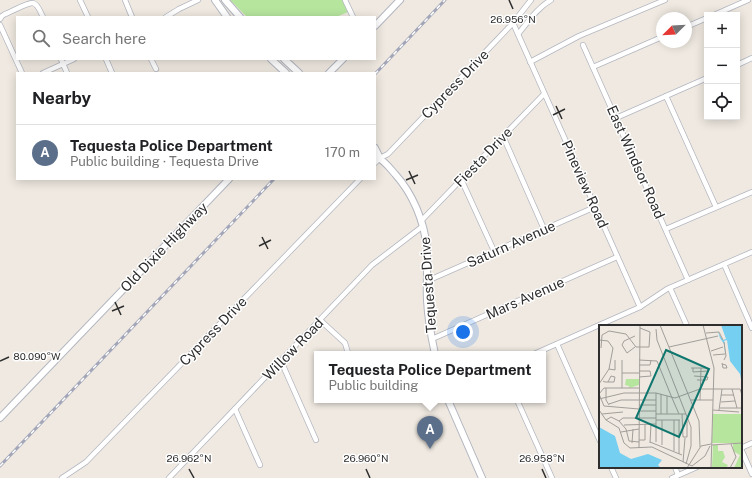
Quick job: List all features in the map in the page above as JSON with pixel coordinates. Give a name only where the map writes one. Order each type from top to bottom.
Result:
[{"type":"street","points":[[80,0],[88,16]]},
{"type":"street","points":[[125,0],[132,16]]},
{"type":"street","points":[[168,16],[198,0]]},
{"type":"street","points":[[215,0],[226,16]]},
{"type":"street","points":[[225,0],[239,16]]},
{"type":"street","points":[[345,0],[353,16]]},
{"type":"street","points":[[376,25],[400,0]]},
{"type":"street","name":"Cypress Drive","points":[[378,157],[388,154],[511,24],[531,0]]},
{"type":"street","points":[[518,34],[545,3],[551,0]]},
{"type":"street","points":[[530,62],[579,36],[665,0]]},
{"type":"street","points":[[721,12],[748,0]]},
{"type":"street","points":[[0,19],[5,14],[28,4],[33,4],[38,7],[42,16]]},
{"type":"street","points":[[692,24],[704,19]]},
{"type":"street","name":"Pineview Road","points":[[511,24],[518,34],[640,307]]},
{"type":"street","points":[[0,25],[16,60]]},
{"type":"street","points":[[593,67],[656,41]]},
{"type":"street","name":"East Windsor Road","points":[[583,44],[688,280]]},
{"type":"street","points":[[740,64],[752,58]]},
{"type":"street","points":[[16,60],[22,72]]},
{"type":"street","points":[[106,60],[112,72]]},
{"type":"street","points":[[152,60],[156,69]]},
{"type":"street","points":[[272,60],[285,72]]},
{"type":"street","points":[[285,60],[298,72]]},
{"type":"street","points":[[330,72],[342,60]]},
{"type":"street","points":[[45,72],[62,61],[67,72]]},
{"type":"street","points":[[616,118],[704,79]]},
{"type":"street","name":"Fiesta Drive","points":[[422,223],[461,179],[544,94]]},
{"type":"street","points":[[666,96],[716,207]]},
{"type":"street","points":[[503,136],[544,229]]},
{"type":"street","name":"Tequesta Drive","points":[[378,157],[401,180],[415,204],[422,223],[427,248],[428,306],[434,351]]},
{"type":"street","points":[[461,179],[494,251]]},
{"type":"street","name":"Old Dixie Highway","points":[[0,418],[228,180]]},
{"type":"street","name":"Cypress Drive","points":[[62,478],[86,462],[359,180]]},
{"type":"street","points":[[666,229],[752,192]]},
{"type":"street","name":"Saturn Avenue","points":[[427,281],[595,207]]},
{"type":"street","name":"Willow Road","points":[[169,478],[372,266],[422,223]]},
{"type":"street","points":[[541,351],[640,307],[670,288],[752,252]]},
{"type":"street","name":"Mars Avenue","points":[[432,339],[618,257]]},
{"type":"street","points":[[724,264],[750,316],[752,328]]},
{"type":"street","points":[[670,288],[687,325]]},
{"type":"street","points":[[320,320],[345,343],[347,351]]},
{"type":"street","points":[[610,320],[612,325]]},
{"type":"street","points":[[557,344],[599,439]]},
{"type":"street","points":[[281,361],[316,440]]},
{"type":"street","points":[[449,403],[482,478]]},
{"type":"street","points":[[518,403],[552,478]]},
{"type":"street","points":[[235,409],[260,465]]},
{"type":"street","points":[[742,448],[752,443]]},
{"type":"street","points":[[742,450],[752,474]]},
{"type":"street","points":[[611,468],[616,478]]},
{"type":"street","points":[[675,468],[678,475]]},
{"type":"street","points":[[672,478],[695,468]]},
{"type":"green space","points":[[230,0],[343,0],[348,12],[338,16],[246,16]]},
{"type":"railway","points":[[376,73],[445,0]]},
{"type":"railway","points":[[0,466],[273,180]]},
{"type":"place","name":"Tequesta Police Department","points":[[430,449]]}]
